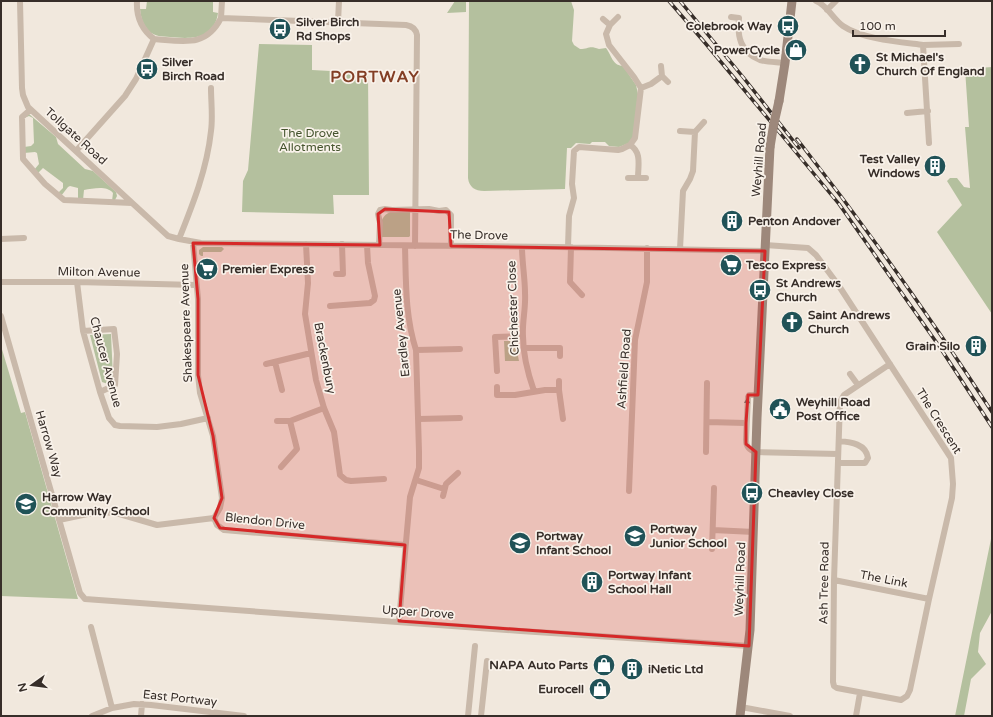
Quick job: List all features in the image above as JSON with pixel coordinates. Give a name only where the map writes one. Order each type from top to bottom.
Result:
[{"type":"main road","name":"Weyhill Road","points":[[741,712],[749,646],[758,395],[770,147],[785,63],[792,1]]},
{"type":"street","name":"Tollgate Road","points":[[20,1],[22,88],[30,110],[168,236],[179,240],[193,242]]},
{"type":"street","points":[[137,1],[140,23],[154,39],[190,41],[201,39],[215,29],[221,18],[222,1]]},
{"type":"street","points":[[338,22],[339,1]]},
{"type":"street","points":[[816,1],[820,3],[836,20],[854,32],[894,42],[923,45],[959,44]]},
{"type":"street","points":[[827,10],[836,1]]},
{"type":"street","points":[[582,295],[570,282],[569,216],[574,198],[572,184],[574,151],[578,147],[622,149],[630,145],[635,138],[641,88],[609,45],[606,34],[610,25],[618,17]]},
{"type":"street","points":[[731,17],[739,18],[737,32],[738,38],[747,51],[761,60],[785,63]]},
{"type":"street","points":[[221,18],[409,26],[415,29],[415,246]]},
{"type":"street","points":[[603,19],[610,25]]},
{"type":"street","points":[[76,151],[125,96],[136,79],[154,39]]},
{"type":"street","points":[[923,45],[929,143]]},
{"type":"street","points":[[661,66],[662,76],[668,82]]},
{"type":"street","points":[[641,88],[651,84],[662,76]]},
{"type":"street","points":[[179,240],[205,168],[212,129],[211,88]]},
{"type":"street","points":[[30,110],[22,117],[23,159],[45,184],[64,200],[116,203],[132,202]]},
{"type":"street","points":[[907,113],[928,111]]},
{"type":"street","points":[[680,249],[683,191],[693,171],[694,132],[704,122]]},
{"type":"street","points":[[680,131],[694,132]]},
{"type":"street","points":[[630,145],[638,152],[638,178]]},
{"type":"street","points":[[628,178],[646,178]]},
{"type":"street","points":[[116,203],[122,193]]},
{"type":"street","points":[[379,245],[380,224],[378,214],[380,210],[429,209],[433,211],[446,210],[451,215],[452,246]]},
{"type":"street","points":[[1,239],[24,238]]},
{"type":"street","name":"The Drove","points":[[193,242],[680,249],[765,248]]},
{"type":"street","name":"Shakespeare Avenue","points":[[193,242],[198,299],[198,376],[200,393],[213,436],[222,498],[220,508],[214,518]]},
{"type":"street","name":"Brackenbury","points":[[306,244],[308,283],[304,314],[316,380],[324,408],[334,432],[340,475],[346,480],[351,481],[384,479]]},
{"type":"street","points":[[336,274],[343,274],[342,244]]},
{"type":"street","points":[[330,306],[370,303],[374,300],[375,296],[368,263],[367,245]]},
{"type":"street","name":"Eardley Avenue","points":[[399,621],[410,498],[419,468],[419,419],[416,350],[411,334],[407,300],[405,246]]},
{"type":"street","name":"Chichester Close","points":[[522,247],[526,307],[522,336],[534,391]]},
{"type":"street","name":"Ashfield Road","points":[[629,491],[635,340],[647,282],[647,248]]},
{"type":"street","name":"The Crescent","points":[[765,248],[806,248],[811,250],[839,286],[952,461],[952,498],[910,690],[907,696],[901,700],[860,693]]},
{"type":"street","name":"Milton Avenue","points":[[1,282],[196,285]]},
{"type":"street","name":"Chaucer Avenue","points":[[77,282],[84,331],[100,392],[109,418],[115,425],[157,427],[181,424],[208,418]]},
{"type":"street","name":"Harrow Way","points":[[1,316],[80,592],[85,599]]},
{"type":"street","points":[[84,331],[114,329],[117,354],[115,385],[100,392]]},
{"type":"street","points":[[497,371],[495,337],[522,336]]},
{"type":"street","points":[[524,348],[562,347],[560,356]]},
{"type":"street","points":[[416,350],[460,349]]},
{"type":"street","points":[[266,364],[311,353]]},
{"type":"street","points":[[275,362],[282,390]]},
{"type":"street","name":"Ash Tree Road","points":[[860,693],[837,688],[834,686],[833,682],[834,580],[841,399],[858,385],[890,364]]},
{"type":"street","points":[[850,374],[858,385]]},
{"type":"street","points":[[559,381],[563,418]]},
{"type":"street","points":[[706,452],[708,383]]},
{"type":"street","points":[[497,387],[497,397],[534,391],[559,390]]},
{"type":"street","points":[[758,395],[749,395],[748,397],[746,444],[750,449],[756,452],[838,454]]},
{"type":"street","points":[[277,421],[290,421],[324,408]]},
{"type":"street","points":[[419,419],[460,418]]},
{"type":"street","points":[[281,467],[297,449],[290,421]]},
{"type":"street","points":[[707,422],[746,423]]},
{"type":"street","points":[[838,463],[865,463],[868,458],[867,453],[854,443],[839,441]]},
{"type":"street","points":[[443,496],[446,484],[458,473]]},
{"type":"street","points":[[416,480],[444,489]]},
{"type":"street","points":[[712,549],[714,488]]},
{"type":"street","name":"Blendon Drive","points":[[59,520],[97,512],[116,513],[157,525],[214,518],[217,526],[224,530],[405,545]]},
{"type":"street","points":[[713,530],[754,532]]},
{"type":"street","name":"The Link","points":[[834,580],[929,599]]},
{"type":"street","name":"Upper Drove","points":[[85,599],[749,646]]},
{"type":"street","points":[[91,627],[112,708]]},
{"type":"street","points":[[468,716],[475,646]]},
{"type":"street","points":[[481,716],[487,661]]},
{"type":"street","points":[[856,716],[860,693]]},
{"type":"street","points":[[141,716],[142,704]]},
{"type":"street","name":"East Portway","points":[[92,716],[112,708],[142,704],[216,714],[244,716]]},
{"type":"street","name":"Weyhill Road","points":[[741,712],[790,716]]},
{"type":"highlighted area","points":[[385,209],[449,212],[451,246],[765,251],[758,395],[748,395],[746,423],[746,444],[756,452],[749,646],[399,621],[405,545],[220,528],[214,518],[222,498],[213,436],[198,375],[198,299],[193,243],[380,245],[378,214]]},
{"type":"green space","points":[[147,1],[213,1],[213,12],[218,13],[216,22],[207,33],[200,36],[178,38],[159,36],[149,31],[143,21],[140,9],[146,9]]},
{"type":"green space","points":[[455,1],[466,1],[466,12],[447,13]]},
{"type":"green space","points":[[469,1],[571,1],[574,10],[572,41],[574,45],[580,49],[591,47],[599,49],[606,48],[614,62],[623,66],[636,85],[638,94],[634,136],[629,143],[619,147],[609,146],[605,142],[592,142],[590,144],[576,143],[571,148],[567,148],[565,189],[484,191],[473,188],[468,178]]},
{"type":"green space","name":"The Drove Allotments","points":[[259,44],[312,45],[312,70],[368,73],[369,195],[333,195],[334,214],[242,212],[243,181],[248,170]]},
{"type":"green space","points":[[992,67],[992,314],[937,232],[962,205],[947,181],[950,178],[957,178],[964,187],[970,188],[965,127],[969,127],[965,69]]},
{"type":"green space","points":[[29,114],[56,137],[58,144],[85,169],[93,171],[116,192],[117,196],[115,200],[112,201],[113,193],[103,188],[84,190],[83,200],[78,200],[78,188],[70,186],[61,196],[58,193],[63,188],[63,183],[43,168],[37,174],[34,170],[39,164],[37,153],[24,153],[24,147],[31,146],[34,143],[33,118],[29,116],[24,118]]},
{"type":"green space","points":[[391,212],[410,212],[409,237],[381,237],[381,225],[384,216]]},
{"type":"green space","points":[[203,247],[222,247],[224,249],[221,252],[203,252],[203,256],[201,256],[199,254],[199,250]]},
{"type":"green space","points":[[111,334],[113,378],[108,384],[102,382],[90,335]]},
{"type":"green space","points":[[504,341],[515,341],[519,361],[505,361]]},
{"type":"green space","name":"Harrow Way Community School","points":[[1,346],[21,413],[25,412],[78,599],[1,596]]},
{"type":"green space","points":[[992,534],[992,611],[980,633],[978,652],[986,664],[971,679],[964,716],[955,716]]},
{"type":"railway","points":[[669,1],[839,204],[939,346],[992,427]]},
{"type":"railway","points":[[680,1],[799,148]]},
{"type":"railway","points":[[797,139],[898,273],[992,412]]},
{"type":"place","name":"Colebrook Way","points":[[788,26]]},
{"type":"place","name":"Silver Birch Rd Shops","points":[[280,29]]},
{"type":"place","name":"PowerCycle","points":[[796,50]]},
{"type":"place","name":"St Michael's Church Of England","points":[[860,64]]},
{"type":"place","name":"Silver Birch Road","points":[[147,69]]},
{"type":"place","name":"Test Valley Windows","points":[[935,166]]},
{"type":"place","name":"Penton Andover","points":[[732,221]]},
{"type":"place","name":"Tesco Express","points":[[731,265]]},
{"type":"place","name":"Premier Express","points":[[207,269]]},
{"type":"place","name":"St Andrews Church","points":[[760,290]]},
{"type":"place","name":"Saint Andrews Church","points":[[792,322]]},
{"type":"place","name":"Grain Silo","points":[[976,346]]},
{"type":"place","name":"Weyhill Road Post Office","points":[[780,409]]},
{"type":"place","name":"Cheavley Close","points":[[752,493]]},
{"type":"place","name":"Harrow Way Community School","points":[[26,504]]},
{"type":"place","name":"Portway Junior School","points":[[635,536]]},
{"type":"place","name":"Portway Infant School","points":[[520,543]]},
{"type":"place","name":"Portway Infant School Hall","points":[[592,582]]},
{"type":"place","name":"NAPA Auto Parts","points":[[604,665]]},
{"type":"place","name":"iNetic Ltd","points":[[632,669]]},
{"type":"place","name":"Eurocell","points":[[600,689]]},
{"type":"district","name":"PORTWAY","points":[[375,76]]}]
